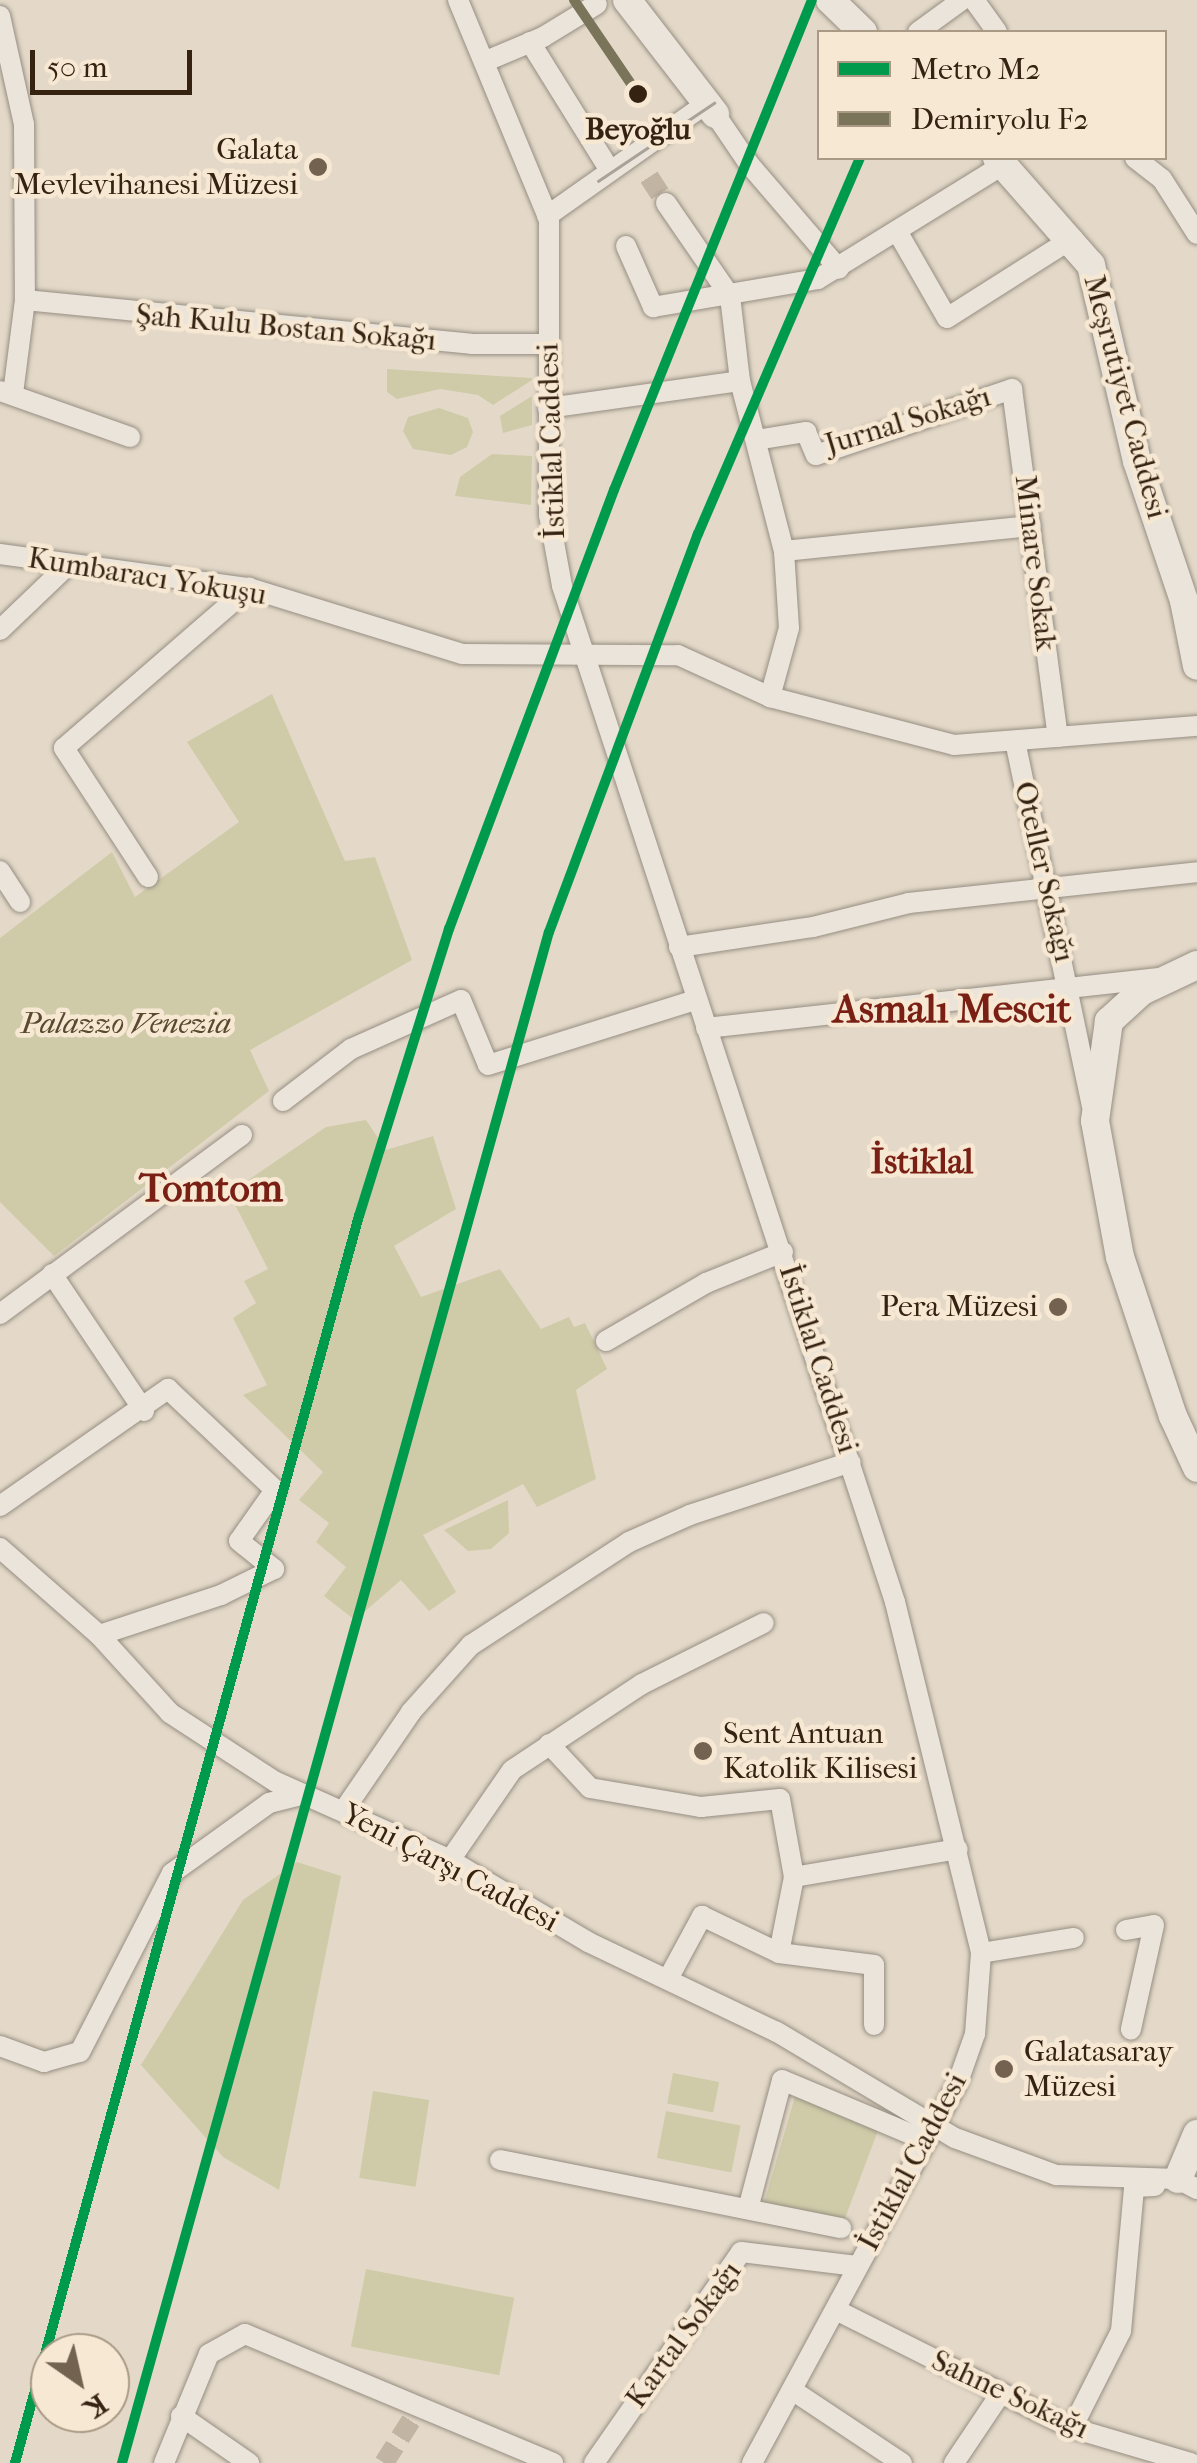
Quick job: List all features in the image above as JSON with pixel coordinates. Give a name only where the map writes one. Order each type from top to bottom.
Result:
[{"type":"street","points":[[458,0],[548,218],[609,170],[711,109]]},
{"type":"street","points":[[627,0],[749,164],[839,268]]},
{"type":"street","points":[[830,0],[861,30]]},
{"type":"street","points":[[921,30],[962,0]]},
{"type":"street","points":[[974,0],[996,30]]},
{"type":"street","points":[[486,61],[530,42],[597,4]]},
{"type":"street","points":[[0,16],[24,124],[24,300],[7,392],[130,437]]},
{"type":"street","points":[[530,42],[609,170]]},
{"type":"street","points":[[1138,160],[1162,179],[1197,234]]},
{"type":"street","points":[[626,246],[653,307],[730,296],[839,268],[1001,161]]},
{"type":"street","name":"Meşrutiyet Caddesi","points":[[1001,161],[1073,238],[1091,265],[1137,461],[1184,601],[1197,666]]},
{"type":"street","points":[[666,203],[730,296],[740,380],[784,551],[789,628],[770,697]]},
{"type":"street","name":"İstiklal Caddesi","points":[[548,218],[549,516],[584,653],[896,1602],[981,1954],[976,2034],[935,2133],[857,2266],[752,2463]]},
{"type":"street","points":[[898,231],[941,322],[1073,238]]},
{"type":"street","name":"Şah Kulu Bostan Sokağı","points":[[24,300],[452,342],[548,344]]},
{"type":"street","points":[[548,408],[740,380]]},
{"type":"street","name":"Jurnal Sokağı","points":[[756,440],[806,432],[816,455],[1012,389]]},
{"type":"street","name":"Minare Sokak","points":[[1012,389],[1058,737]]},
{"type":"street","points":[[784,551],[1031,526]]},
{"type":"street","name":"Kumbaracı Yokuşu","points":[[0,554],[249,588],[462,654],[678,656],[770,697],[954,745],[1197,726]]},
{"type":"street","points":[[0,630],[68,565]]},
{"type":"street","points":[[148,878],[64,748],[249,588]]},
{"type":"street","name":"Oteller Sokağı","points":[[1015,740],[1070,984],[1094,1121]]},
{"type":"street","points":[[0,871],[20,902]]},
{"type":"street","points":[[679,947],[813,926],[909,903],[1197,872]]},
{"type":"street","points":[[706,1028],[1187,971]]},
{"type":"street","points":[[1187,971],[1142,991],[1109,1022],[1094,1121],[1120,1257],[1172,1416],[1197,1468]]},
{"type":"street","points":[[283,1100],[352,1050],[461,1000],[488,1065],[696,1000]]},
{"type":"street","points":[[0,1314],[242,1135]]},
{"type":"street","points":[[606,1341],[706,1282],[783,1252]]},
{"type":"street","points":[[52,1274],[144,1411]]},
{"type":"street","points":[[0,1506],[144,1411],[168,1389],[274,1490],[239,1541],[274,1569],[221,1594],[99,1635]]},
{"type":"street","points":[[344,1810],[410,1712],[471,1645],[629,1542],[757,1491],[851,1462]]},
{"type":"street","name":"Yeni Çarşı Caddesi","points":[[0,1548],[99,1635],[170,1713],[273,1792],[304,1794],[450,1860],[588,1942],[777,2032],[935,2133]]},
{"type":"street","points":[[450,1860],[512,1770],[642,1684],[764,1624]]},
{"type":"street","points":[[549,1744],[590,1788],[701,1806],[780,1799],[794,1877],[779,1953]]},
{"type":"street","points":[[0,2046],[44,2062],[80,2052],[172,1873],[273,1792]]},
{"type":"street","points":[[794,1877],[958,1849]]},
{"type":"street","points":[[668,1980],[702,1916],[779,1953],[874,1965],[874,2025]]},
{"type":"street","points":[[1126,1930],[1154,1925],[1131,2029]]},
{"type":"street","points":[[981,1954],[1074,1938]]},
{"type":"street","points":[[748,2209],[782,2080],[1056,2175],[1188,2184]]},
{"type":"street","points":[[1188,2184],[1197,2134]]},
{"type":"street","points":[[500,2160],[840,2228]]},
{"type":"street","points":[[1072,2428],[1121,2331],[1134,2188],[1188,2184]]},
{"type":"street","name":"Kartal Sokağı","points":[[594,2463],[742,2252],[857,2266]]},
{"type":"street","name":"Sahne Sokağı","points":[[836,2310],[1072,2428],[1176,2462]]},
{"type":"street","points":[[164,2463],[209,2354],[245,2334],[552,2463]]},
{"type":"street","points":[[792,2390],[902,2463]]},
{"type":"street","points":[[954,2463],[1001,2393]]},
{"type":"street","points":[[181,2416],[249,2463]]},
{"type":"green space","points":[[387,369],[532,380],[493,405],[478,395],[440,389],[397,399],[387,392]]},
{"type":"green space","points":[[532,396],[532,425],[503,433],[500,416]]},
{"type":"green space","points":[[439,408],[468,418],[473,432],[467,447],[451,455],[413,449],[403,431],[408,417]]},
{"type":"green space","points":[[492,454],[532,456],[531,505],[455,496],[460,477]]},
{"type":"green space","name":"Palazzo Venezia","points":[[272,694],[345,861],[375,857],[412,960],[250,1050],[269,1091],[54,1256],[0,1202],[0,938],[112,852],[135,897],[239,822],[187,742]]},
{"type":"green space","points":[[366,1120],[386,1150],[433,1136],[456,1209],[394,1246],[421,1297],[500,1269],[541,1329],[569,1317],[574,1327],[585,1323],[607,1369],[576,1390],[596,1479],[537,1507],[523,1484],[423,1535],[456,1592],[429,1611],[401,1580],[355,1620],[324,1596],[346,1567],[316,1542],[329,1523],[299,1500],[323,1472],[243,1395],[267,1385],[233,1318],[256,1303],[244,1281],[268,1269],[229,1193],[326,1127]]},
{"type":"green space","points":[[508,1500],[509,1533],[491,1549],[468,1551],[444,1530]]},
{"type":"green space","points":[[297,1862],[341,1876],[279,2190],[223,2157],[141,2065],[243,1900]]},
{"type":"green space","points":[[673,2073],[719,2082],[713,2112],[667,2103]]},
{"type":"green space","points":[[373,2091],[429,2100],[416,2187],[359,2178]]},
{"type":"green space","points":[[796,2093],[879,2128],[844,2221],[764,2203]]},
{"type":"green space","points":[[666,2111],[741,2126],[731,2173],[657,2158]]},
{"type":"green space","points":[[366,2269],[514,2298],[499,2375],[351,2347]]},
{"type":"tunnel","points":[[649,177],[666,203]]},
{"type":"tunnel","points":[[384,2463],[419,2408]]},
{"type":"tram line","points":[[598,181],[714,103]]},
{"type":"metro line","name":"M2","points":[[15,2463],[359,1216],[449,929],[614,490],[812,0]]},
{"type":"metro line","name":"M2","points":[[122,2463],[549,932],[698,534],[859,160]]},
{"type":"rail line","name":"F2","points":[[574,0],[638,94]]},
{"type":"place","name":"Beyoğlu","points":[[638,94]]},
{"type":"place","name":"Galata Mevlevihanesi Müzesi","points":[[318,167]]},
{"type":"place","name":"Pera Müzesi","points":[[1058,1307]]},
{"type":"place","name":"Sent Antuan Katolik Kilisesi","points":[[703,1751]]},
{"type":"place","name":"Galatasaray Müzesi","points":[[1004,2069]]},
{"type":"district","name":"Asmalı Mescit","points":[[952,1009]]},
{"type":"district","name":"İstiklal","points":[[922,1162]]},
{"type":"district","name":"Tomtom","points":[[211,1188]]}]
